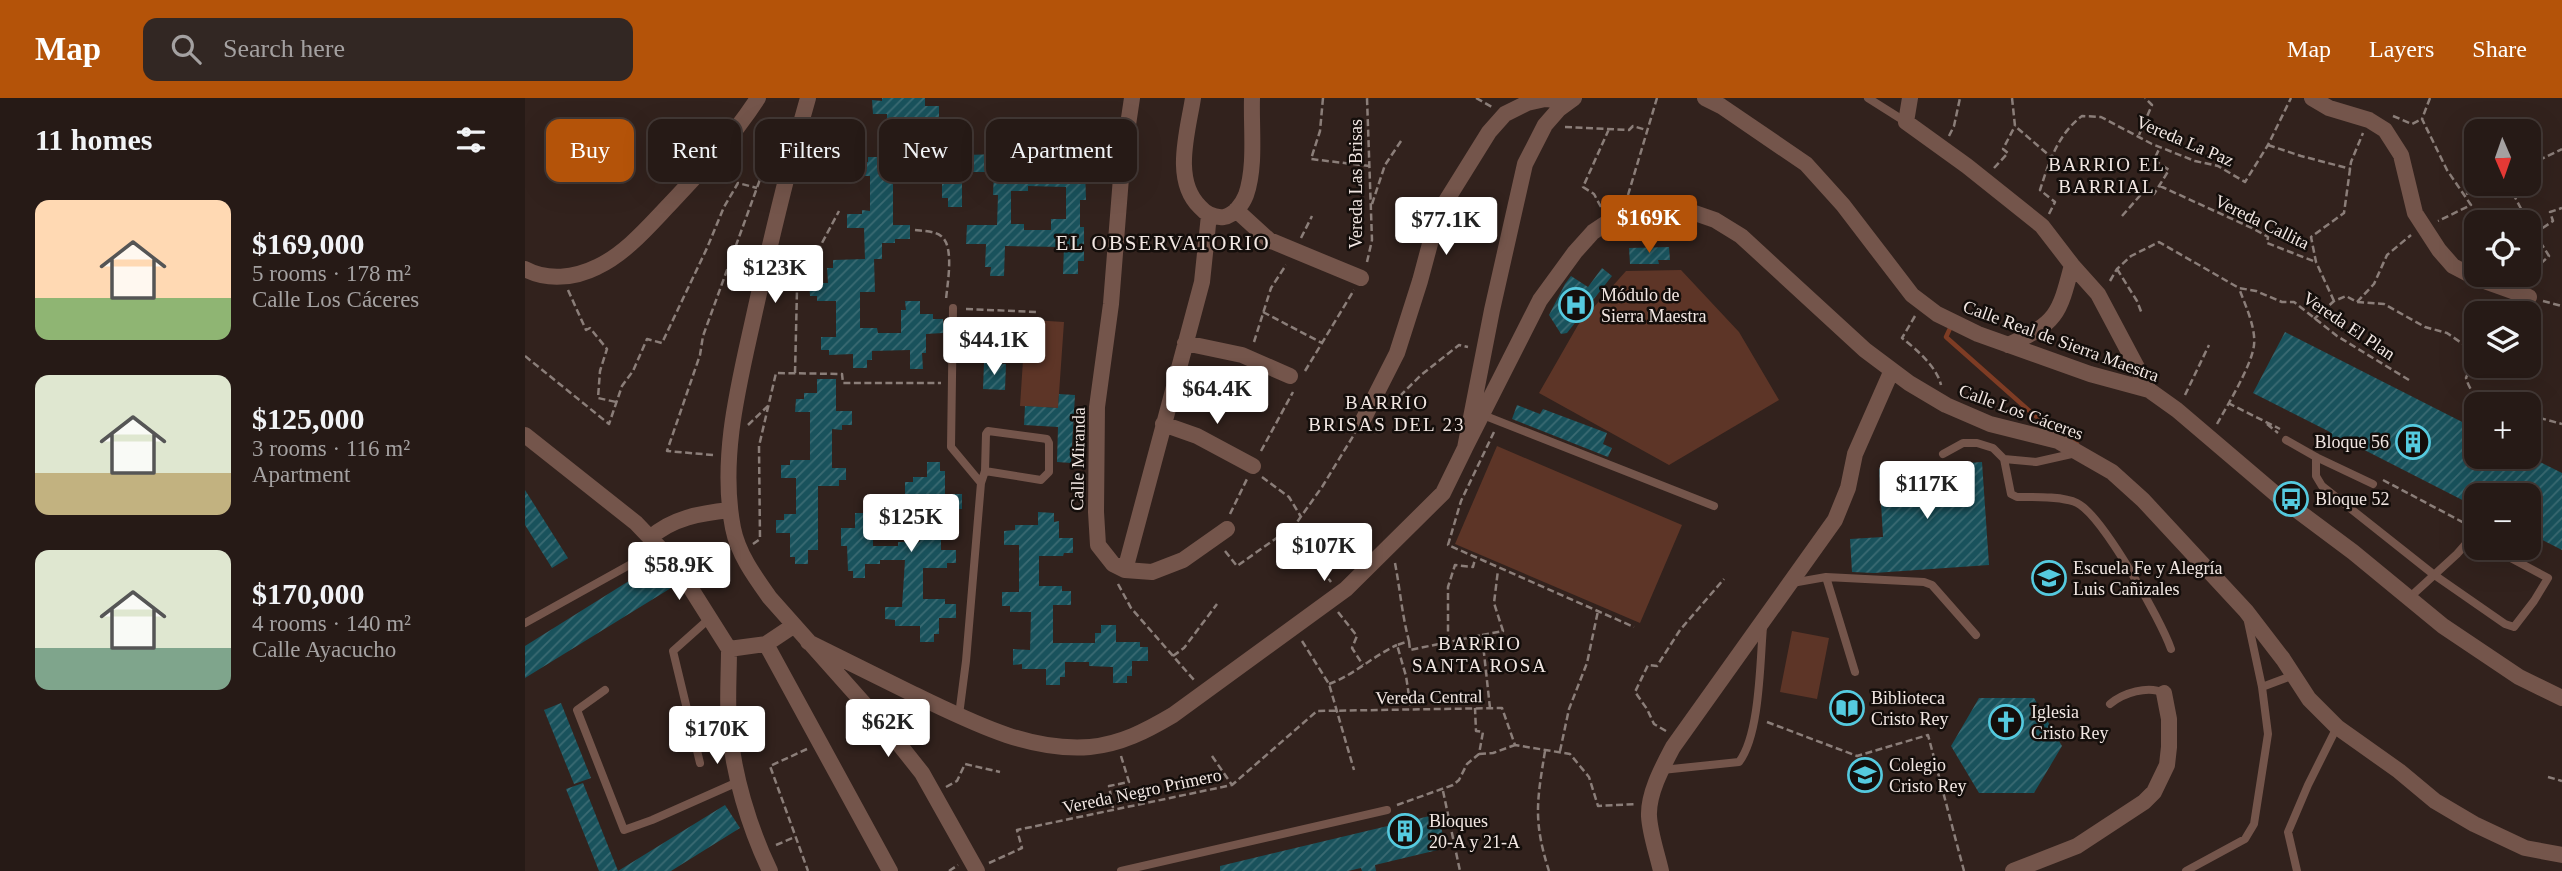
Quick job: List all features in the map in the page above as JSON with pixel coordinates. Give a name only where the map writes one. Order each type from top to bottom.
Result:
[{"type":"street","points":[[525,269],[546,276],[562,277],[599,267],[647,228],[725,146],[758,98]]},
{"type":"street","points":[[802,119],[808,98]]},
{"type":"street","name":"Calle Miranda","points":[[1119,567],[1098,545],[1097,407],[1111,304],[1122,165],[1132,98]]},
{"type":"street","points":[[1193,98],[1185,153],[1185,178],[1196,204],[1209,215],[1226,217],[1236,210],[1246,194],[1252,98]]},
{"type":"street","name":"Calle Real de Sierra Maestra","points":[[1705,98],[1806,164],[1843,205],[1912,295],[1922,303],[1952,323],[2008,345],[2090,374],[2149,390],[2443,626],[2519,677],[2562,698]]},
{"type":"street","points":[[1910,98],[1906,122],[2042,226],[2098,294],[2149,390]]},
{"type":"street","points":[[2312,98],[2329,108],[2369,120],[2385,130],[2402,155],[2414,214],[2453,266],[2476,278],[2526,296]]},
{"type":"street","points":[[1363,420],[1397,353],[1438,214],[1489,132],[1504,114],[1527,103],[1545,99],[1568,102]]},
{"type":"street","points":[[1465,449],[1525,164],[1545,125],[1568,102]]},
{"type":"street","points":[[785,182],[739,385],[731,456],[730,510],[734,531],[753,574],[793,626],[891,734],[922,773],[976,870]]},
{"type":"street","points":[[1236,210],[1269,240],[1361,278]]},
{"type":"street","points":[[808,642],[959,715],[1002,733],[1049,746],[1089,747],[1117,742],[1143,733],[1205,692],[1335,597],[1443,493],[1539,300],[1593,232],[1626,210]]},
{"type":"street","name":"Calle Los Cáceres","points":[[1626,210],[1689,211],[1715,220],[1741,236],[1865,350],[1946,405],[1990,424],[2057,441],[2112,472],[2143,500],[2246,611],[2309,699],[2337,727],[2399,771],[2435,801],[2474,824],[2525,848],[2562,855]]},
{"type":"street","points":[[1209,215],[1202,282],[1163,425],[1119,567],[1140,573],[1166,568],[1183,560],[1220,533]]},
{"type":"street","points":[[2008,345],[2044,326],[2056,313],[2064,298],[2072,265]]},
{"type":"street","points":[[1185,344],[1249,358],[1295,378]]},
{"type":"street","points":[[1661,871],[1652,833],[1650,804],[1662,770],[1680,737],[1835,520],[1855,454],[1892,370]]},
{"type":"street","points":[[1163,425],[1197,436],[1252,468]]},
{"type":"street","points":[[525,435],[636,523],[676,565],[729,649],[729,728],[740,780],[765,865]]},
{"type":"street","points":[[655,543],[660,529],[674,522],[730,510]]},
{"type":"street","points":[[729,649],[765,643],[793,626]]},
{"type":"street","points":[[765,643],[890,871]]},
{"type":"street","points":[[2013,871],[2077,846],[2144,802],[2154,792],[2167,765],[2169,747],[2169,719],[2164,693]]},
{"type":"lane","points":[[1868,98],[1906,122]]},
{"type":"lane","points":[[953,308],[951,447],[981,483]]},
{"type":"lane","points":[[1483,415],[1714,506]]},
{"type":"lane","points":[[959,715],[981,483],[985,471],[986,434],[988,431],[1047,439],[1049,443],[1049,472],[1041,480],[985,471]]},
{"type":"lane","points":[[2286,440],[2373,484]]},
{"type":"lane","points":[[1943,454],[1963,443],[1977,443],[1993,448],[2004,459],[2011,494],[2017,497],[2075,502],[2089,511],[2122,558],[2164,629],[2171,649]]},
{"type":"lane","points":[[2004,459],[2036,462],[2079,453]]},
{"type":"lane","points":[[2316,457],[2316,476],[2322,485],[2433,574],[2505,624],[2514,627],[2535,601],[2548,578],[2514,560]]},
{"type":"lane","points":[[525,623],[655,543]]},
{"type":"lane","points":[[2409,598],[2464,546]]},
{"type":"lane","points":[[1790,584],[1826,577],[1924,582],[1932,585],[1976,635]]},
{"type":"lane","points":[[1826,577],[1855,672]]},
{"type":"lane","points":[[2186,871],[2245,839],[2254,824],[2269,734],[2246,611]]},
{"type":"lane","points":[[700,764],[673,651],[710,618]]},
{"type":"lane","points":[[1662,770],[1739,762],[1745,755],[1754,718],[1764,620]]},
{"type":"lane","points":[[2262,687],[2294,675]]},
{"type":"lane","points":[[605,690],[577,710],[624,830],[740,780]]},
{"type":"lane","points":[[2110,704],[2137,691],[2158,690],[2164,693]]},
{"type":"lane","points":[[2297,871],[2288,832],[2337,727]]},
{"type":"lane","points":[[1121,871],[1387,810]]},
{"type":"path","points":[[1324,98],[1320,131],[1311,159],[1369,166]]},
{"type":"path","name":"Vereda Las Brisas","points":[[1295,378],[1322,342],[1361,278],[1372,240],[1367,98]]},
{"type":"path","points":[[1626,210],[1657,98]]},
{"type":"path","points":[[1942,148],[1954,126],[1960,98]]},
{"type":"path","points":[[1978,175],[1986,163],[1995,169],[2008,153],[2003,149],[2015,126],[2012,98]]},
{"type":"path","points":[[2139,136],[2152,105],[2145,98]]},
{"type":"path","points":[[2291,98],[2269,145],[2351,169]]},
{"type":"path","points":[[2430,98],[2422,119],[2448,170],[2464,194]]},
{"type":"path","name":"Vereda La Paz","points":[[2042,226],[2055,202],[2040,190],[2051,157],[2069,125],[2082,116],[2101,117],[2160,147],[2195,161],[2218,166],[2245,182],[2269,145]]},
{"type":"path","points":[[2334,301],[2316,262],[2311,237],[2344,213],[2351,162],[2369,120]]},
{"type":"path","points":[[1545,125],[1629,130],[1633,126],[1646,130]]},
{"type":"path","points":[[2015,126],[2051,157]]},
{"type":"path","points":[[1608,221],[1594,194],[1583,187],[1609,129]]},
{"type":"path","points":[[1370,207],[1385,164],[1403,138]]},
{"type":"path","points":[[2122,216],[2145,190],[2154,194],[2169,170],[2154,160],[2160,147]]},
{"type":"path","points":[[2541,159],[2562,149]]},
{"type":"path","points":[[731,456],[667,451],[700,355],[703,336],[759,182]]},
{"type":"path","points":[[525,356],[609,424],[622,386],[633,370],[647,339],[663,343],[708,248],[724,206],[738,183],[757,188]]},
{"type":"path","name":"Vereda Callita","points":[[2160,186],[2254,229],[2267,237],[2267,243],[2316,262]]},
{"type":"path","points":[[2357,302],[2374,284],[2387,255],[2410,235],[2471,205],[2466,196]]},
{"type":"path","points":[[2541,229],[2553,221],[2550,212],[2562,208]]},
{"type":"path","points":[[795,373],[797,290],[839,211]]},
{"type":"path","points":[[1249,358],[1271,288],[1313,216]]},
{"type":"path","points":[[915,230],[940,234],[947,241],[949,251],[946,303],[953,308],[1037,312]]},
{"type":"path","name":"Vereda El Plan","points":[[2098,294],[2131,256],[2159,242],[2239,288],[2256,291],[2282,302],[2294,302],[2358,350],[2409,380]]},
{"type":"path","points":[[2541,244],[2549,256],[2541,263]]},
{"type":"path","points":[[2117,269],[2142,314]]},
{"type":"path","points":[[562,277],[586,330],[590,328],[607,349],[600,371],[598,398],[617,402]]},
{"type":"path","points":[[2529,287],[2526,296],[2562,306]]},
{"type":"path","points":[[2208,439],[2238,387],[2254,346],[2250,320],[2239,288]]},
{"type":"path","points":[[2314,319],[2334,301],[2346,296],[2357,302],[2384,304],[2425,327],[2447,333],[2464,345]]},
{"type":"path","points":[[1922,303],[1902,338],[1940,378]]},
{"type":"path","points":[[1263,312],[1322,342]]},
{"type":"path","points":[[1377,391],[1395,401],[1421,375],[1459,345],[1485,350]]},
{"type":"path","points":[[2177,410],[2209,345]]},
{"type":"path","points":[[741,552],[760,539],[759,446],[776,373],[842,374],[843,383],[952,384]]},
{"type":"path","points":[[1293,393],[1220,533],[1237,565],[1287,532],[1301,517],[1363,420]]},
{"type":"path","points":[[2541,418],[2562,424]]},
{"type":"path","points":[[2263,421],[2286,440]]},
{"type":"path","points":[[1498,423],[1461,500],[1448,545],[1635,627]]},
{"type":"path","points":[[1252,468],[1289,497],[1301,517]]},
{"type":"path","points":[[1287,532],[1304,546],[1335,597],[1357,636],[1352,648],[1364,666]]},
{"type":"path","points":[[1392,545],[1402,594],[1401,612],[1410,650],[1503,631],[1494,603],[1499,568]]},
{"type":"path","points":[[1448,642],[1448,587],[1455,565],[1472,567],[1475,558]]},
{"type":"path","points":[[1119,567],[1120,590],[1131,608],[1205,692]]},
{"type":"path","points":[[1680,737],[1654,724],[1635,692],[1648,666],[1657,666],[1680,630],[1724,579]]},
{"type":"path","points":[[1173,656],[1184,648],[1217,604]]},
{"type":"path","points":[[1560,751],[1569,709],[1587,663],[1598,611]]},
{"type":"path","points":[[1295,628],[1329,684],[1355,770]]},
{"type":"path","points":[[1482,635],[1490,708]]},
{"type":"path","points":[[1329,684],[1364,666],[1377,654],[1409,640]]},
{"type":"path","points":[[1397,645],[1406,676],[1411,709]]},
{"type":"path","points":[[1475,708],[1476,731],[1483,733],[1479,754]]},
{"type":"path","name":"Vereda Central","points":[[1317,711],[1502,708],[1515,745]]},
{"type":"path","name":"Vereda Negro Primero","points":[[976,870],[1023,848],[1017,830],[1232,785],[1317,711]]},
{"type":"path","points":[[1754,718],[1857,756],[1928,735],[1965,871]]},
{"type":"path","points":[[1113,808],[1109,786],[1129,782],[1117,742]]},
{"type":"path","points":[[808,871],[770,766],[820,743]]},
{"type":"path","points":[[1387,810],[1404,801],[1443,790],[1459,780],[1467,764],[1479,754],[1493,753],[1515,745],[1570,754],[1589,777],[1598,806],[1650,804]]},
{"type":"path","points":[[1545,751],[1537,815],[1538,831],[1549,871]]},
{"type":"path","points":[[1212,756],[1232,785]]},
{"type":"path","points":[[935,793],[957,781],[965,764],[1000,772]]},
{"type":"path","points":[[2548,777],[2562,781]]},
{"type":"path","points":[[1443,790],[1460,871]]},
{"type":"path","points":[[765,865],[795,836]]},
{"type":"shaded area","points":[[1681,270],[1739,332],[1779,400],[1669,465],[1539,393],[1578,325],[1626,271]]},
{"type":"shaded area","points":[[987,317],[1064,322],[1058,408],[1020,406],[1023,360],[985,357]]},
{"type":"shaded area","points":[[1497,446],[1682,525],[1640,623],[1455,544]]},
{"type":"shaded area","points":[[1792,631],[1829,638],[1817,699],[1780,692]]},
{"type":"building","points":[[925,98],[925,106],[939,106],[939,119],[887,119],[887,114],[873,114],[872,100]]},
{"type":"building","points":[[986,154],[986,172],[972,172],[972,155]]},
{"type":"building","points":[[868,157],[879,157],[879,182],[913,183],[893,183],[893,225],[910,225],[910,239],[895,239],[895,243],[882,243],[882,259],[874,259],[875,292],[860,292],[860,328],[877,328],[878,333],[901,333],[901,310],[906,310],[905,301],[920,301],[920,314],[933,314],[933,319],[943,319],[943,333],[926,334],[926,353],[922,353],[923,369],[910,369],[910,350],[872,351],[872,360],[867,360],[867,368],[853,368],[853,354],[829,355],[829,350],[821,350],[821,337],[836,337],[836,301],[817,301],[817,296],[810,296],[809,283],[828,283],[827,268],[833,268],[833,260],[865,259],[864,228],[847,228],[847,214],[870,211],[870,176],[865,176],[865,162],[868,162]]},
{"type":"building","points":[[942,182],[962,182],[962,207],[948,207],[948,198],[942,198]]},
{"type":"building","points":[[994,182],[1085,182],[1086,200],[1080,200],[1080,227],[1084,227],[1084,261],[1078,261],[1078,274],[1063,274],[1064,247],[1005,246],[1004,276],[990,276],[991,267],[985,267],[986,244],[966,244],[967,225],[997,225],[998,195],[993,195]],"holes":[[[1028,186],[1066,187],[1066,219],[1051,219],[1051,230],[1024,230],[1024,224],[1011,224],[1011,191],[1028,191]]]},
{"type":"building","points":[[1669,247],[1670,260],[1658,260],[1659,264],[1630,264],[1629,248]]},
{"type":"building","points":[[1602,268],[1612,276],[1567,333],[1561,334],[1549,315],[1565,284],[1571,276],[1588,287]]},
{"type":"building","name":"Bloque 56","points":[[2285,332],[2464,423],[2464,469],[2541,469],[2541,462],[2562,473],[2562,550],[2541,539],[2541,483],[2464,483],[2464,501],[2341,438],[2338,444],[2327,439],[2330,432],[2253,393]]},
{"type":"building","points":[[984,363],[1006,364],[1005,390],[983,389]]},
{"type":"building","points":[[817,379],[836,379],[836,411],[852,411],[852,425],[842,425],[842,430],[832,429],[832,468],[846,468],[846,480],[839,480],[839,486],[818,486],[818,550],[808,550],[808,564],[795,564],[795,557],[790,557],[790,533],[776,533],[776,520],[784,520],[784,514],[796,514],[796,478],[781,478],[781,465],[790,465],[790,460],[810,460],[810,412],[795,412],[796,399],[804,399],[804,393],[817,393]]},
{"type":"building","points":[[1059,394],[1075,395],[1071,463],[1057,462],[1058,427],[1024,425],[1025,406],[1058,408]]},
{"type":"building","points":[[1517,405],[1540,414],[1543,409],[1607,433],[1603,444],[1612,448],[1608,457],[1512,419]]},
{"type":"building","points":[[927,462],[940,462],[940,471],[945,471],[945,494],[962,494],[962,509],[952,509],[952,513],[937,513],[937,536],[941,536],[941,550],[956,550],[956,563],[947,563],[947,568],[923,568],[923,599],[945,599],[945,604],[956,604],[956,618],[939,618],[939,634],[934,634],[934,642],[920,642],[920,626],[895,626],[895,620],[885,619],[885,607],[902,607],[905,560],[880,560],[880,564],[865,564],[865,578],[853,578],[853,571],[848,571],[847,546],[841,546],[841,528],[855,528],[855,513],[868,513],[868,522],[873,522],[873,546],[898,546],[898,542],[920,542],[919,496],[905,496],[905,482],[913,482],[913,477],[927,477]]},
{"type":"building","points":[[1982,462],[1989,565],[1874,573],[1852,572],[1850,539],[1883,537],[1879,469]]},
{"type":"building","points":[[525,490],[568,558],[552,568],[525,525]]},
{"type":"building","points":[[1038,512],[1054,513],[1054,522],[1059,521],[1059,538],[1073,538],[1073,553],[1064,553],[1063,556],[1039,556],[1039,586],[1062,586],[1062,591],[1071,591],[1071,605],[1053,605],[1053,643],[1095,643],[1095,633],[1101,633],[1101,625],[1116,625],[1116,642],[1140,642],[1140,647],[1148,647],[1148,661],[1132,661],[1132,676],[1127,676],[1127,683],[1113,683],[1113,667],[1089,666],[1089,662],[1065,662],[1065,677],[1060,677],[1060,685],[1046,685],[1046,669],[1022,669],[1022,664],[1013,665],[1013,649],[1030,650],[1031,612],[1010,612],[1010,606],[1002,606],[1002,592],[1019,592],[1019,545],[1004,545],[1004,531],[1015,530],[1015,525],[1038,525]]},
{"type":"building","points":[[656,564],[671,588],[525,678],[525,646]]},
{"type":"building","name":"Iglesia Cristo Rey","points":[[1979,698],[2034,698],[2062,746],[2034,793],[1979,793],[1951,746]]},
{"type":"building","points":[[561,703],[591,778],[574,784],[544,710]]},
{"type":"building","points":[[583,783],[618,871],[599,871],[566,789]]},
{"type":"building","points":[[725,805],[740,828],[671,871],[618,871]]},
{"type":"building","name":"Bloques 20-A y 21-A","points":[[1438,814],[1446,848],[1375,865],[1376,871],[1362,871],[1361,868],[1348,871],[1220,871],[1220,866]]},
{"type":"waterway","points":[[1952,324],[1946,337],[2034,415],[2077,444]]},
{"type":"place","name":"Módulo de Sierra Maestra","points":[[1576,305]]},
{"type":"place","name":"Bloque 56","points":[[2413,442]]},
{"type":"place","name":"Bloque 52","points":[[2291,499]]},
{"type":"place","name":"Escuela Fe y Alegría Luis Cañizales","points":[[2049,578]]},
{"type":"place","name":"Biblioteca Cristo Rey","points":[[1847,708]]},
{"type":"place","name":"Iglesia Cristo Rey","points":[[2006,722]]},
{"type":"place","name":"Colegio Cristo Rey","points":[[1865,775]]},
{"type":"place","name":"Bloques 20-A y 21-A","points":[[1405,831]]},
{"type":"district","name":"BARRIO EL BARRIAL","points":[[2107,175]]},
{"type":"district","name":"EL OBSERVATORIO","points":[[1163,243]]},
{"type":"district","name":"BARRIO BRISAS DEL 23","points":[[1387,413]]},
{"type":"district","name":"BARRIO SANTA ROSA","points":[[1480,654]]}]
